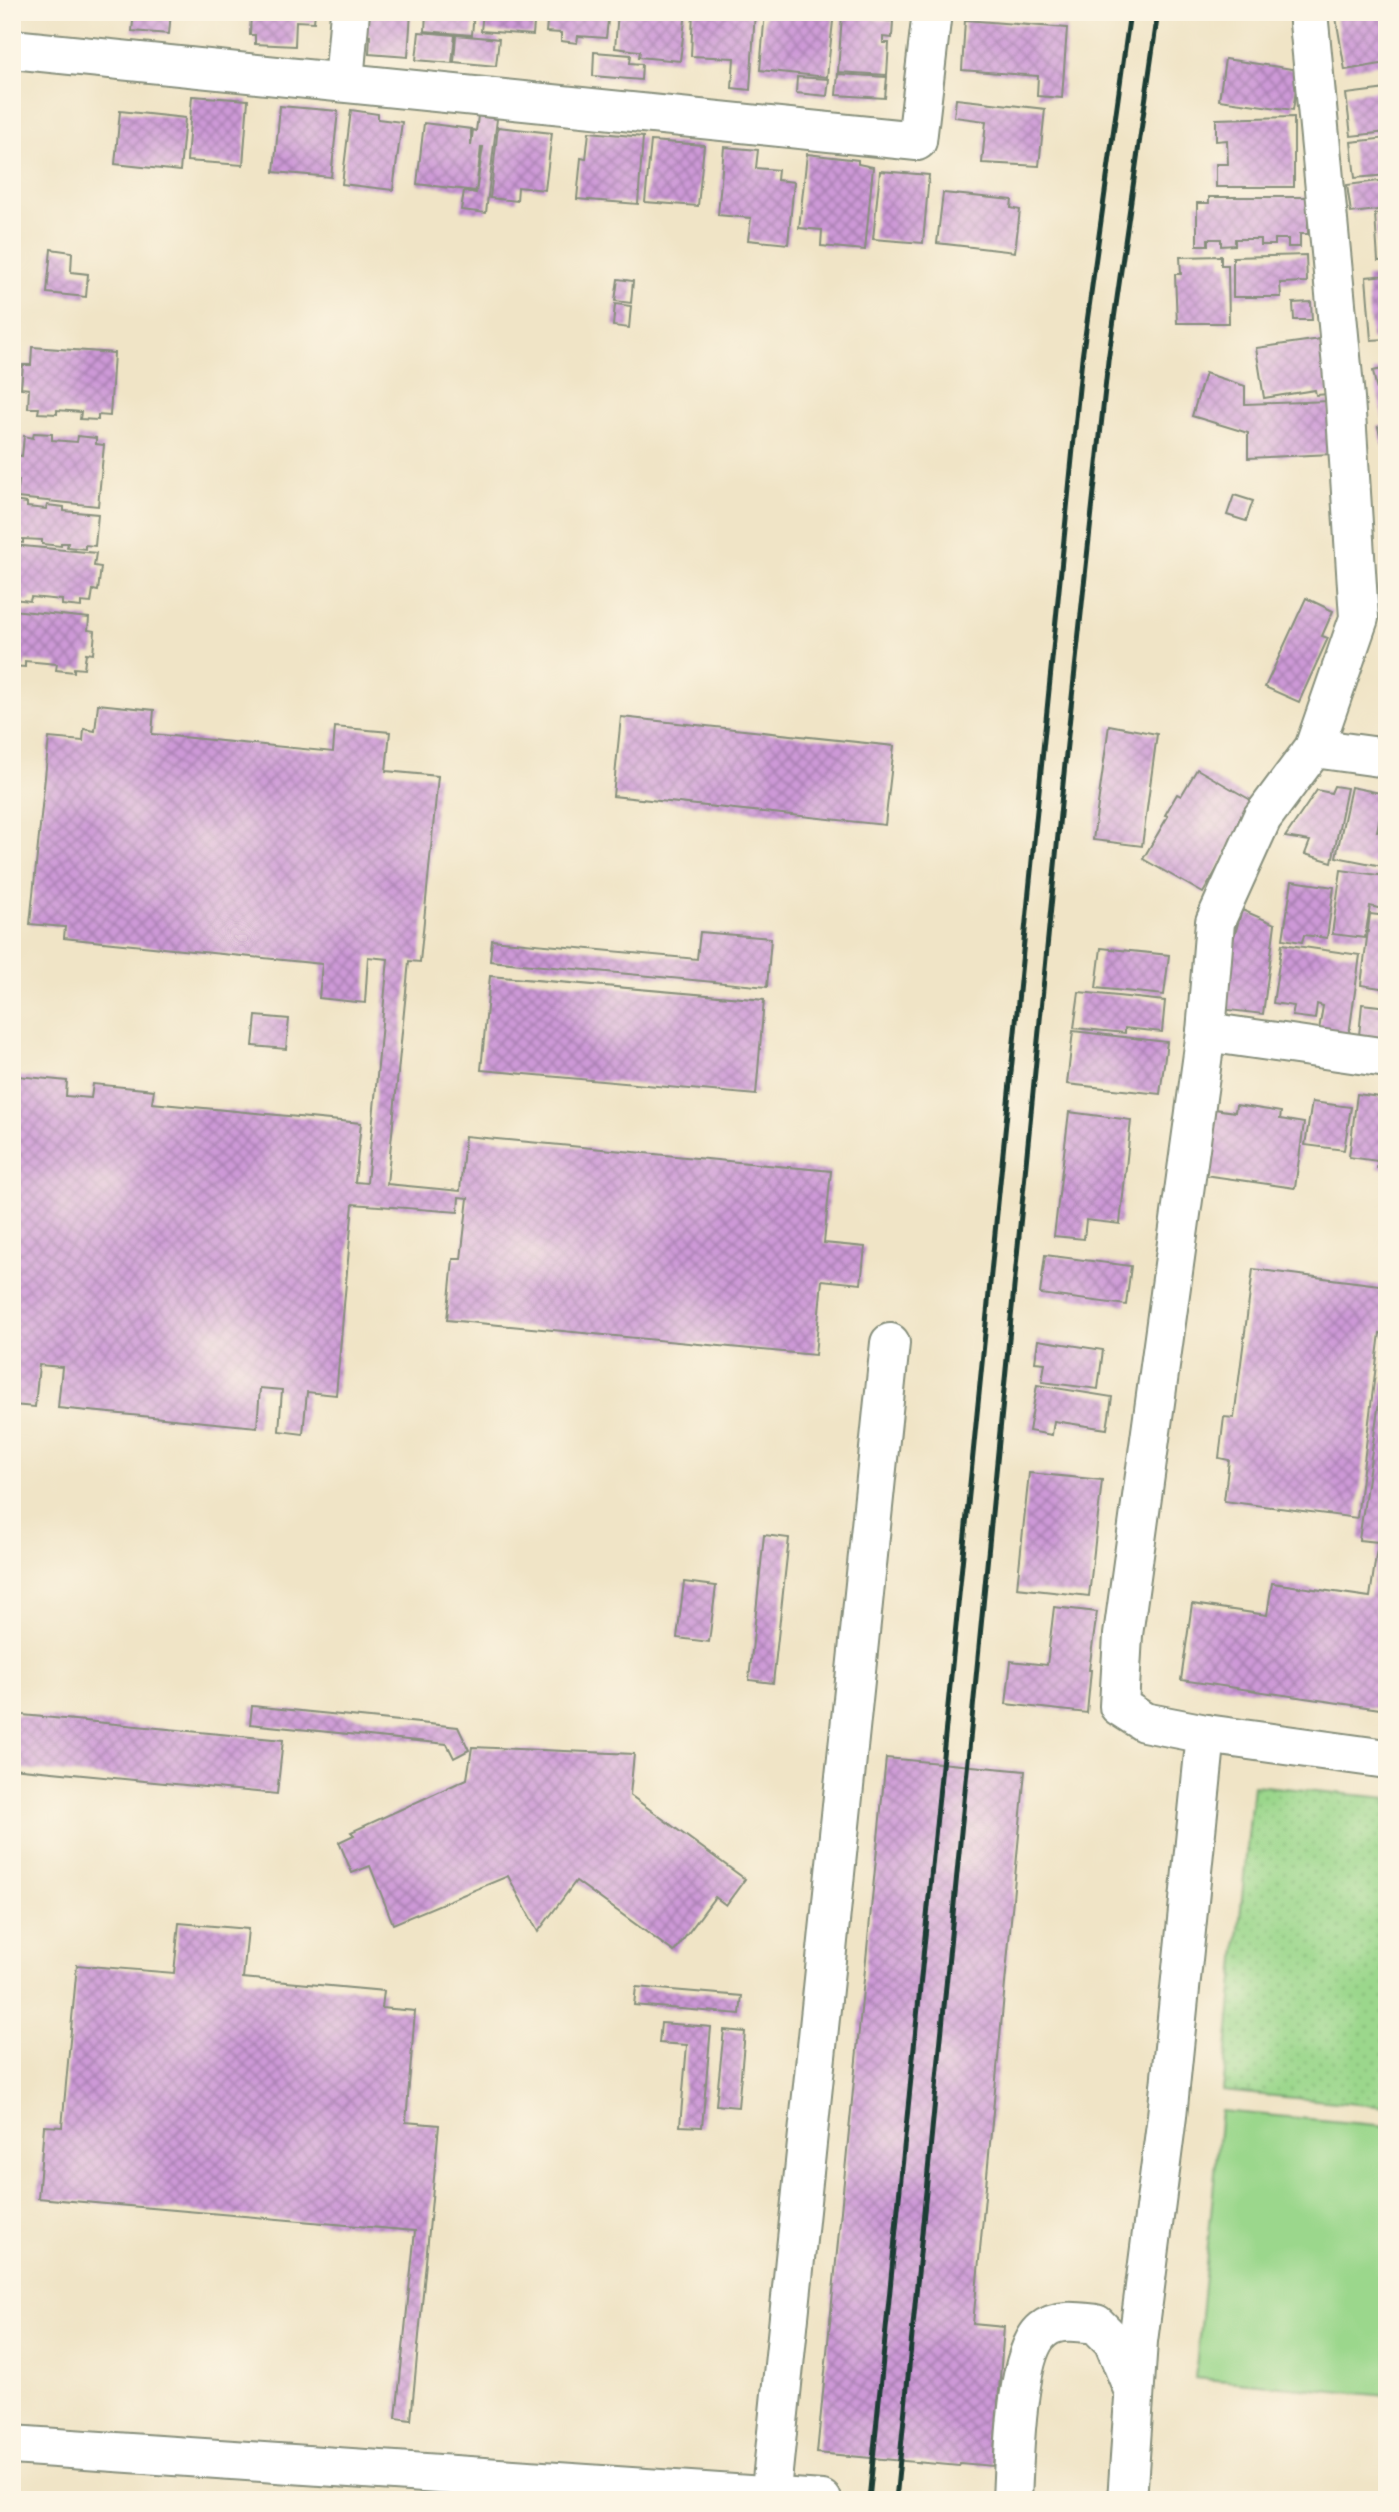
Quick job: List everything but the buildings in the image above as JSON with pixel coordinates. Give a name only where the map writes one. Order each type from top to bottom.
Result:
[{"type":"street","points":[[344,82],[350,12]]},
{"type":"street","points":[[12,49],[917,141],[932,12]]},
{"type":"street","points":[[1308,12],[1345,398],[1359,618],[1314,748],[1262,818],[1215,922],[1206,1032],[1123,1635],[1119,1706],[1144,1722],[1206,1734],[1387,1759]]},
{"type":"street","points":[[1314,748],[1387,758]]},
{"type":"street","points":[[1206,1032],[1387,1058]]},
{"type":"street","points":[[770,2497],[890,1343]]},
{"type":"street","points":[[1127,2500],[1138,2341],[1167,2116],[1206,1734]]},
{"type":"street","points":[[1012,2500],[1023,2374],[1030,2348],[1043,2330],[1061,2322],[1096,2324],[1113,2340],[1135,2392]]},
{"type":"street","points":[[12,2445],[822,2500]]},
{"type":"green space","points":[[1253,1785],[1387,1798],[1387,2107],[1223,2091]]},
{"type":"green space","points":[[1221,2111],[1387,2126],[1387,2396],[1195,2378]]},
{"type":"railway","points":[[869,2500],[1082,358],[1130,12]]},
{"type":"railway","points":[[896,2500],[1065,763],[1108,361],[1158,12]]}]
